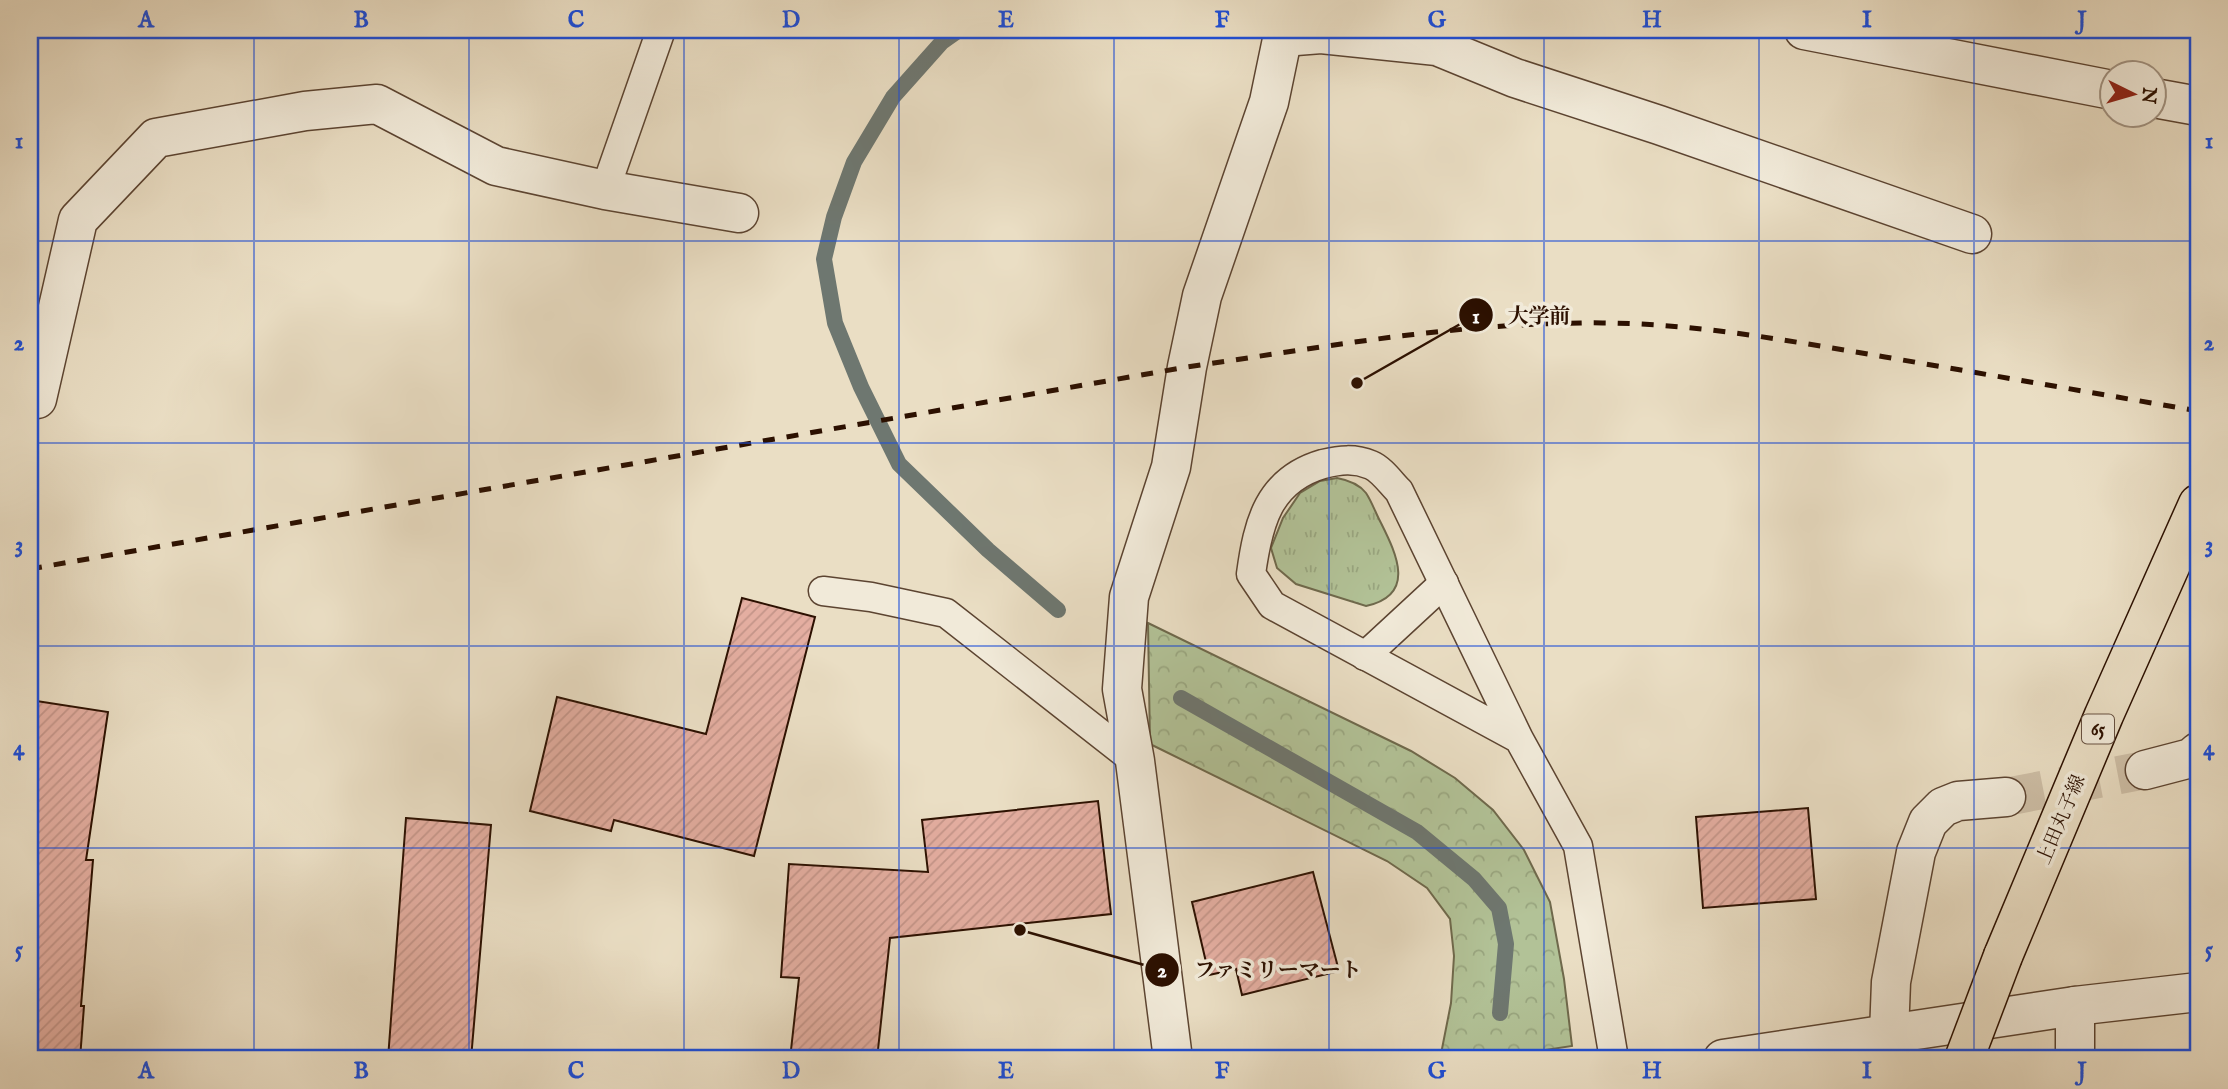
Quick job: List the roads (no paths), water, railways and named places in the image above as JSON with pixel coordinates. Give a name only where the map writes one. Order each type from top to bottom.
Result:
[{"type":"main road","name":"上田丸子線","points":[[1964,1059],[2003,956],[2104,715],[2198,504]]},
{"type":"street","points":[[1804,30],[2098,87]]},
{"type":"street","points":[[1173,1059],[1135,761],[1122,689],[1129,597],[1171,467],[1202,296],[1269,102],[1284,34],[1321,33],[1437,46],[1515,78],[1972,234]]},
{"type":"street","points":[[2168,101],[2198,106]]},
{"type":"street","points":[[30,400],[37,399],[78,220],[156,138],[305,111],[377,104],[496,166],[605,190],[739,214]]},
{"type":"street","points":[[2145,770],[2191,758],[2198,752]]},
{"type":"street","points":[[1889,1034],[1891,982],[1916,852],[1928,822],[1942,807],[1958,800],[2006,797]]},
{"type":"street","points":[[1723,1059],[2075,1006],[2198,992]]},
{"type":"street","points":[[2075,1006],[2075,1059]]},
{"type":"lane","points":[[605,190],[661,30]]},
{"type":"lane","points":[[1519,739],[1272,605],[1251,574],[1257,534],[1279,488],[1303,470],[1344,458],[1373,465],[1399,491],[1519,739],[1578,846],[1614,1059]]},
{"type":"lane","points":[[1365,656],[1444,583]]},
{"type":"lane","points":[[823,591],[871,597],[946,613],[1135,761]]},
{"type":"waterway","points":[[959,30],[942,42],[893,97],[854,162],[834,217],[824,259],[835,323],[861,387],[899,464],[988,550],[1058,610]]},
{"type":"waterway","points":[[1181,698],[1417,832],[1474,879],[1499,908],[1506,944],[1500,1013]]},
{"type":"tunnel","points":[[2006,797],[2145,770]]},
{"type":"railway","points":[[30,569],[1187,367],[1383,338],[1531,324],[1619,323],[1696,328],[1810,344],[2198,411]]},
{"type":"place","name":"大学前","points":[[1357,383]]},
{"type":"place","name":"ファミリーマート","points":[[1020,930]]}]
